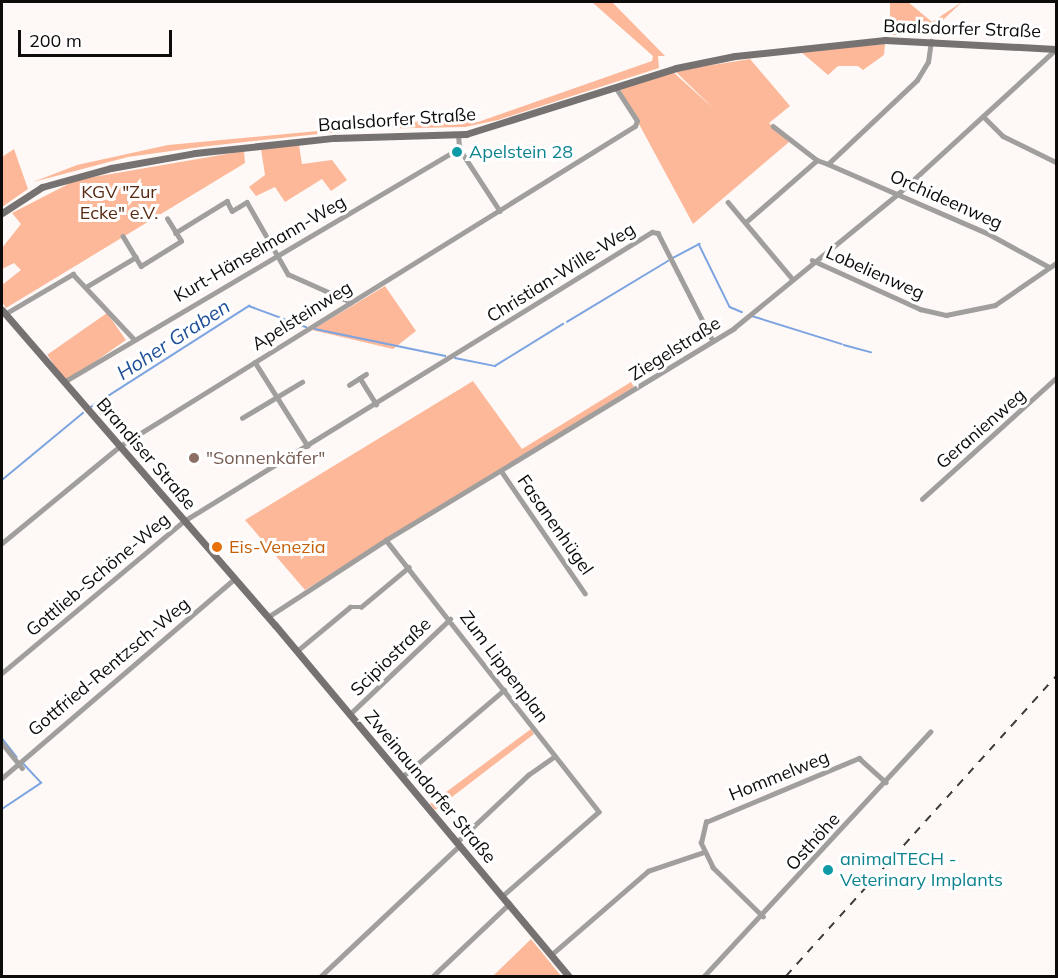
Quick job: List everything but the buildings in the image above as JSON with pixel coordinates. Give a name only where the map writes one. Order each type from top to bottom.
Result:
[{"type":"main road","name":"Baalsdorfer Straße","points":[[2,213],[35,191],[51,184],[195,153],[334,138],[458,135],[686,66],[808,45],[866,41],[931,41],[1056,49]]},
{"type":"main road","name":"Brandiser Straße","points":[[3,312],[268,617]]},
{"type":"main road","name":"Zweinaundorfer Straße","points":[[268,617],[569,976]]},
{"type":"street","points":[[828,164],[917,80],[928,62],[931,41]]},
{"type":"street","name":"Ziegelstraße","points":[[268,617],[386,540],[502,472],[713,341],[899,193],[1056,49]]},
{"type":"street","name":"Apelsteinweg","points":[[2,543],[120,446],[635,126],[637,121],[615,87]]},
{"type":"street","points":[[983,116],[1003,136],[1056,162]]},
{"type":"street","points":[[746,222],[817,160],[773,126]]},
{"type":"street","points":[[458,135],[459,148],[500,211]]},
{"type":"street","name":"Kurt-Hänselmann-Weg","points":[[64,382],[133,339],[459,148]]},
{"type":"street","name":"Orchideenweg","points":[[817,160],[899,193],[1049,267]]},
{"type":"street","points":[[175,233],[227,201],[232,211],[247,202],[293,278],[351,302]]},
{"type":"street","points":[[728,202],[791,277]]},
{"type":"street","points":[[123,236],[141,266],[181,241],[166,219]]},
{"type":"street","name":"Christian-Wille-Weg","points":[[184,521],[652,231],[658,233],[713,341]]},
{"type":"street","points":[[86,287],[136,257]]},
{"type":"street","name":"Lobelienweg","points":[[812,260],[920,309],[946,315],[995,305],[1056,263]]},
{"type":"street","points":[[3,312],[68,274],[86,287],[133,339]]},
{"type":"street","points":[[255,362],[308,446]]},
{"type":"street","points":[[349,385],[366,374]]},
{"type":"street","points":[[360,378],[376,404]]},
{"type":"street","name":"Geranienweg","points":[[922,499],[1056,378]]},
{"type":"street","points":[[242,418],[302,382]]},
{"type":"street","name":"Fasanenhügel","points":[[502,472],[585,593]]},
{"type":"street","name":"Gottlieb-Schöne-Weg","points":[[2,673],[184,521]]},
{"type":"street","name":"Zum Lippenplan","points":[[386,540],[397,551],[554,757],[599,812],[503,896]]},
{"type":"street","points":[[297,651],[350,607],[362,607],[409,567]]},
{"type":"street","name":"Gottfried-Rentzsch-Weg","points":[[2,778],[17,762],[234,579]]},
{"type":"street","name":"Scipiostraße","points":[[350,714],[450,620]]},
{"type":"street","points":[[402,777],[504,690]]},
{"type":"street","name":"Osthöhe","points":[[704,976],[716,969],[930,732]]},
{"type":"street","points":[[2,743],[22,768]]},
{"type":"street","points":[[321,976],[528,775],[554,757]]},
{"type":"street","name":"Hommelweg","points":[[704,852],[701,833],[709,819],[859,758],[886,782]]},
{"type":"street","points":[[551,955],[648,871],[704,852],[717,874],[763,917]]},
{"type":"street","points":[[433,976],[509,904]]},
{"type":"street","points":[[715,976],[716,969]]},
{"type":"green space","points":[[592,2],[612,2],[665,56],[658,56],[659,68],[498,120],[465,127],[364,129],[200,147],[128,157],[33,182],[77,165],[168,145],[435,120],[478,122],[652,61],[653,56]]},
{"type":"green space","points":[[890,2],[908,2],[932,22],[962,2],[927,35],[890,35]]},
{"type":"green space","points":[[885,44],[884,55],[863,70],[858,66],[838,66],[828,75],[800,51]]},
{"type":"green space","points":[[750,59],[790,106],[769,123],[789,142],[693,224],[620,89],[672,71],[714,109],[675,71]]},
{"type":"green space","points":[[299,145],[302,164],[332,160],[347,180],[331,191],[322,179],[285,202],[275,187],[256,196],[249,187],[265,175],[261,149]]},
{"type":"green space","points":[[14,149],[28,189],[2,207],[2,157]]},
{"type":"green space","name":"KGV \"Zur Ecke\" e.V.","points":[[244,151],[245,163],[6,308],[2,302],[2,285],[21,270],[14,263],[2,269],[2,248],[21,224],[12,213],[76,180]]},
{"type":"green space","points":[[385,286],[416,331],[393,349],[312,330]]},
{"type":"green space","points":[[107,313],[126,340],[66,382],[47,355]]},
{"type":"green space","points":[[473,381],[522,449],[631,382],[634,387],[305,590],[245,520]]},
{"type":"green space","points":[[531,729],[534,734],[435,810],[430,804]]},
{"type":"green space","points":[[531,939],[561,976],[493,976]]},
{"type":"waterway","name":"Hoher Graben","points":[[673,258],[699,244],[730,307],[742,312]]},
{"type":"waterway","name":"Hoher Graben","points":[[567,322],[668,261]]},
{"type":"waterway","name":"Hoher Graben","points":[[91,407],[249,306],[306,327]]},
{"type":"waterway","name":"Hoher Graben","points":[[752,316],[842,344]]},
{"type":"waterway","name":"Hoher Graben","points":[[455,358],[495,366],[563,324]]},
{"type":"waterway","name":"Hoher Graben","points":[[315,329],[445,356]]},
{"type":"waterway","name":"Hoher Graben","points":[[844,345],[871,352]]},
{"type":"waterway","name":"Hoher Graben","points":[[2,480],[83,413]]},
{"type":"waterway","name":"Hoher Graben","points":[[2,738],[17,757]]},
{"type":"waterway","name":"Hoher Graben","points":[[2,809],[41,783],[23,764]]},
{"type":"waterway","name":"Hoher Graben","points":[[2,878],[2,900]]},
{"type":"railway","points":[[786,976],[1056,676]]},
{"type":"place","name":"Apelstein 28","points":[[457,152]]},
{"type":"place","name":"\"Sonnenkäfer\"","points":[[194,458]]},
{"type":"place","name":"Eis-Venezia","points":[[217,547]]},
{"type":"place","name":"animalTECH - Veterinary Implants","points":[[828,870]]}]
